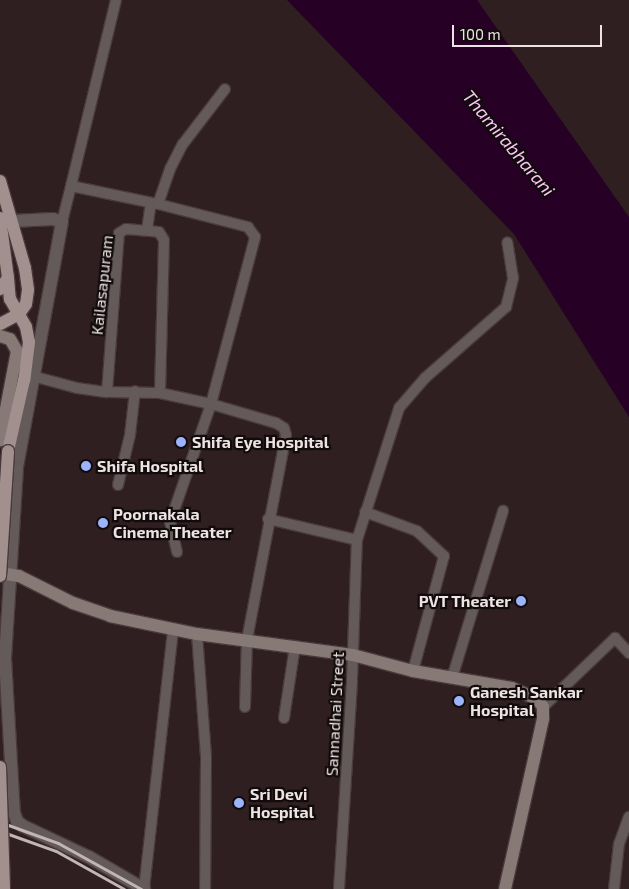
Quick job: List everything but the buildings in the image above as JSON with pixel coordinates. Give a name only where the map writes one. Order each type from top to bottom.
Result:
[{"type":"main road","points":[[0,181],[6,219],[10,299],[19,314],[29,342],[24,380],[8,451],[3,574],[110,616],[197,634],[247,639],[353,655],[413,671],[512,688],[536,700],[544,707],[505,889]]},
{"type":"main road","points":[[0,324],[19,314],[26,304],[28,290],[6,219]]},
{"type":"main road","points":[[0,289],[8,278]]},
{"type":"main road","points":[[0,336],[10,339],[16,352],[0,440]]},
{"type":"main road","points":[[4,771],[4,889]]},
{"type":"street","points":[[116,0],[62,222],[36,377],[17,468],[3,574],[6,694],[4,771],[16,821],[144,889],[173,629]]},
{"type":"street","points":[[160,393],[164,240],[160,232],[148,230],[154,204],[183,144],[225,89]]},
{"type":"street","points":[[71,186],[248,227],[255,237],[211,404],[170,522],[177,552]]},
{"type":"street","points":[[6,219],[53,219],[62,222]]},
{"type":"street","name":"Kailasapuram","points":[[107,392],[119,233],[126,229],[148,230]]},
{"type":"street","name":"Sannadhai Street","points":[[339,889],[353,655],[357,540],[364,512],[403,402],[425,378],[506,307],[513,278],[507,242]]},
{"type":"street","points":[[36,377],[107,392],[160,393],[211,404],[276,423],[284,428],[286,435],[268,519],[247,639],[245,707]]},
{"type":"street","points":[[118,484],[130,434],[135,392]]},
{"type":"street","points":[[452,678],[503,511]]},
{"type":"street","points":[[364,512],[418,531],[444,556],[413,671]]},
{"type":"street","points":[[268,519],[357,540]]},
{"type":"street","points":[[197,634],[206,758],[205,889]]},
{"type":"street","points":[[544,707],[615,638],[629,653]]},
{"type":"street","points":[[284,718],[295,646]]},
{"type":"street","points":[[614,889],[619,844],[629,816]]},
{"type":"water","name":"Thamirabharani","points":[[287,0],[477,0],[629,217],[629,417],[514,234]]},
{"type":"railway","points":[[0,822],[58,843],[141,889]]},
{"type":"railway","points":[[0,831],[56,851],[124,889]]},
{"type":"place","name":"Shifa Eye Hospital","points":[[181,442]]},
{"type":"place","name":"Shifa Hospital","points":[[86,466]]},
{"type":"place","name":"Poornakala Cinema Theater","points":[[103,523]]},
{"type":"place","name":"PVT Theater","points":[[521,601]]},
{"type":"place","name":"Ganesh Sankar Hospital","points":[[459,701]]},
{"type":"place","name":"Sri Devi Hospital","points":[[239,803]]}]
